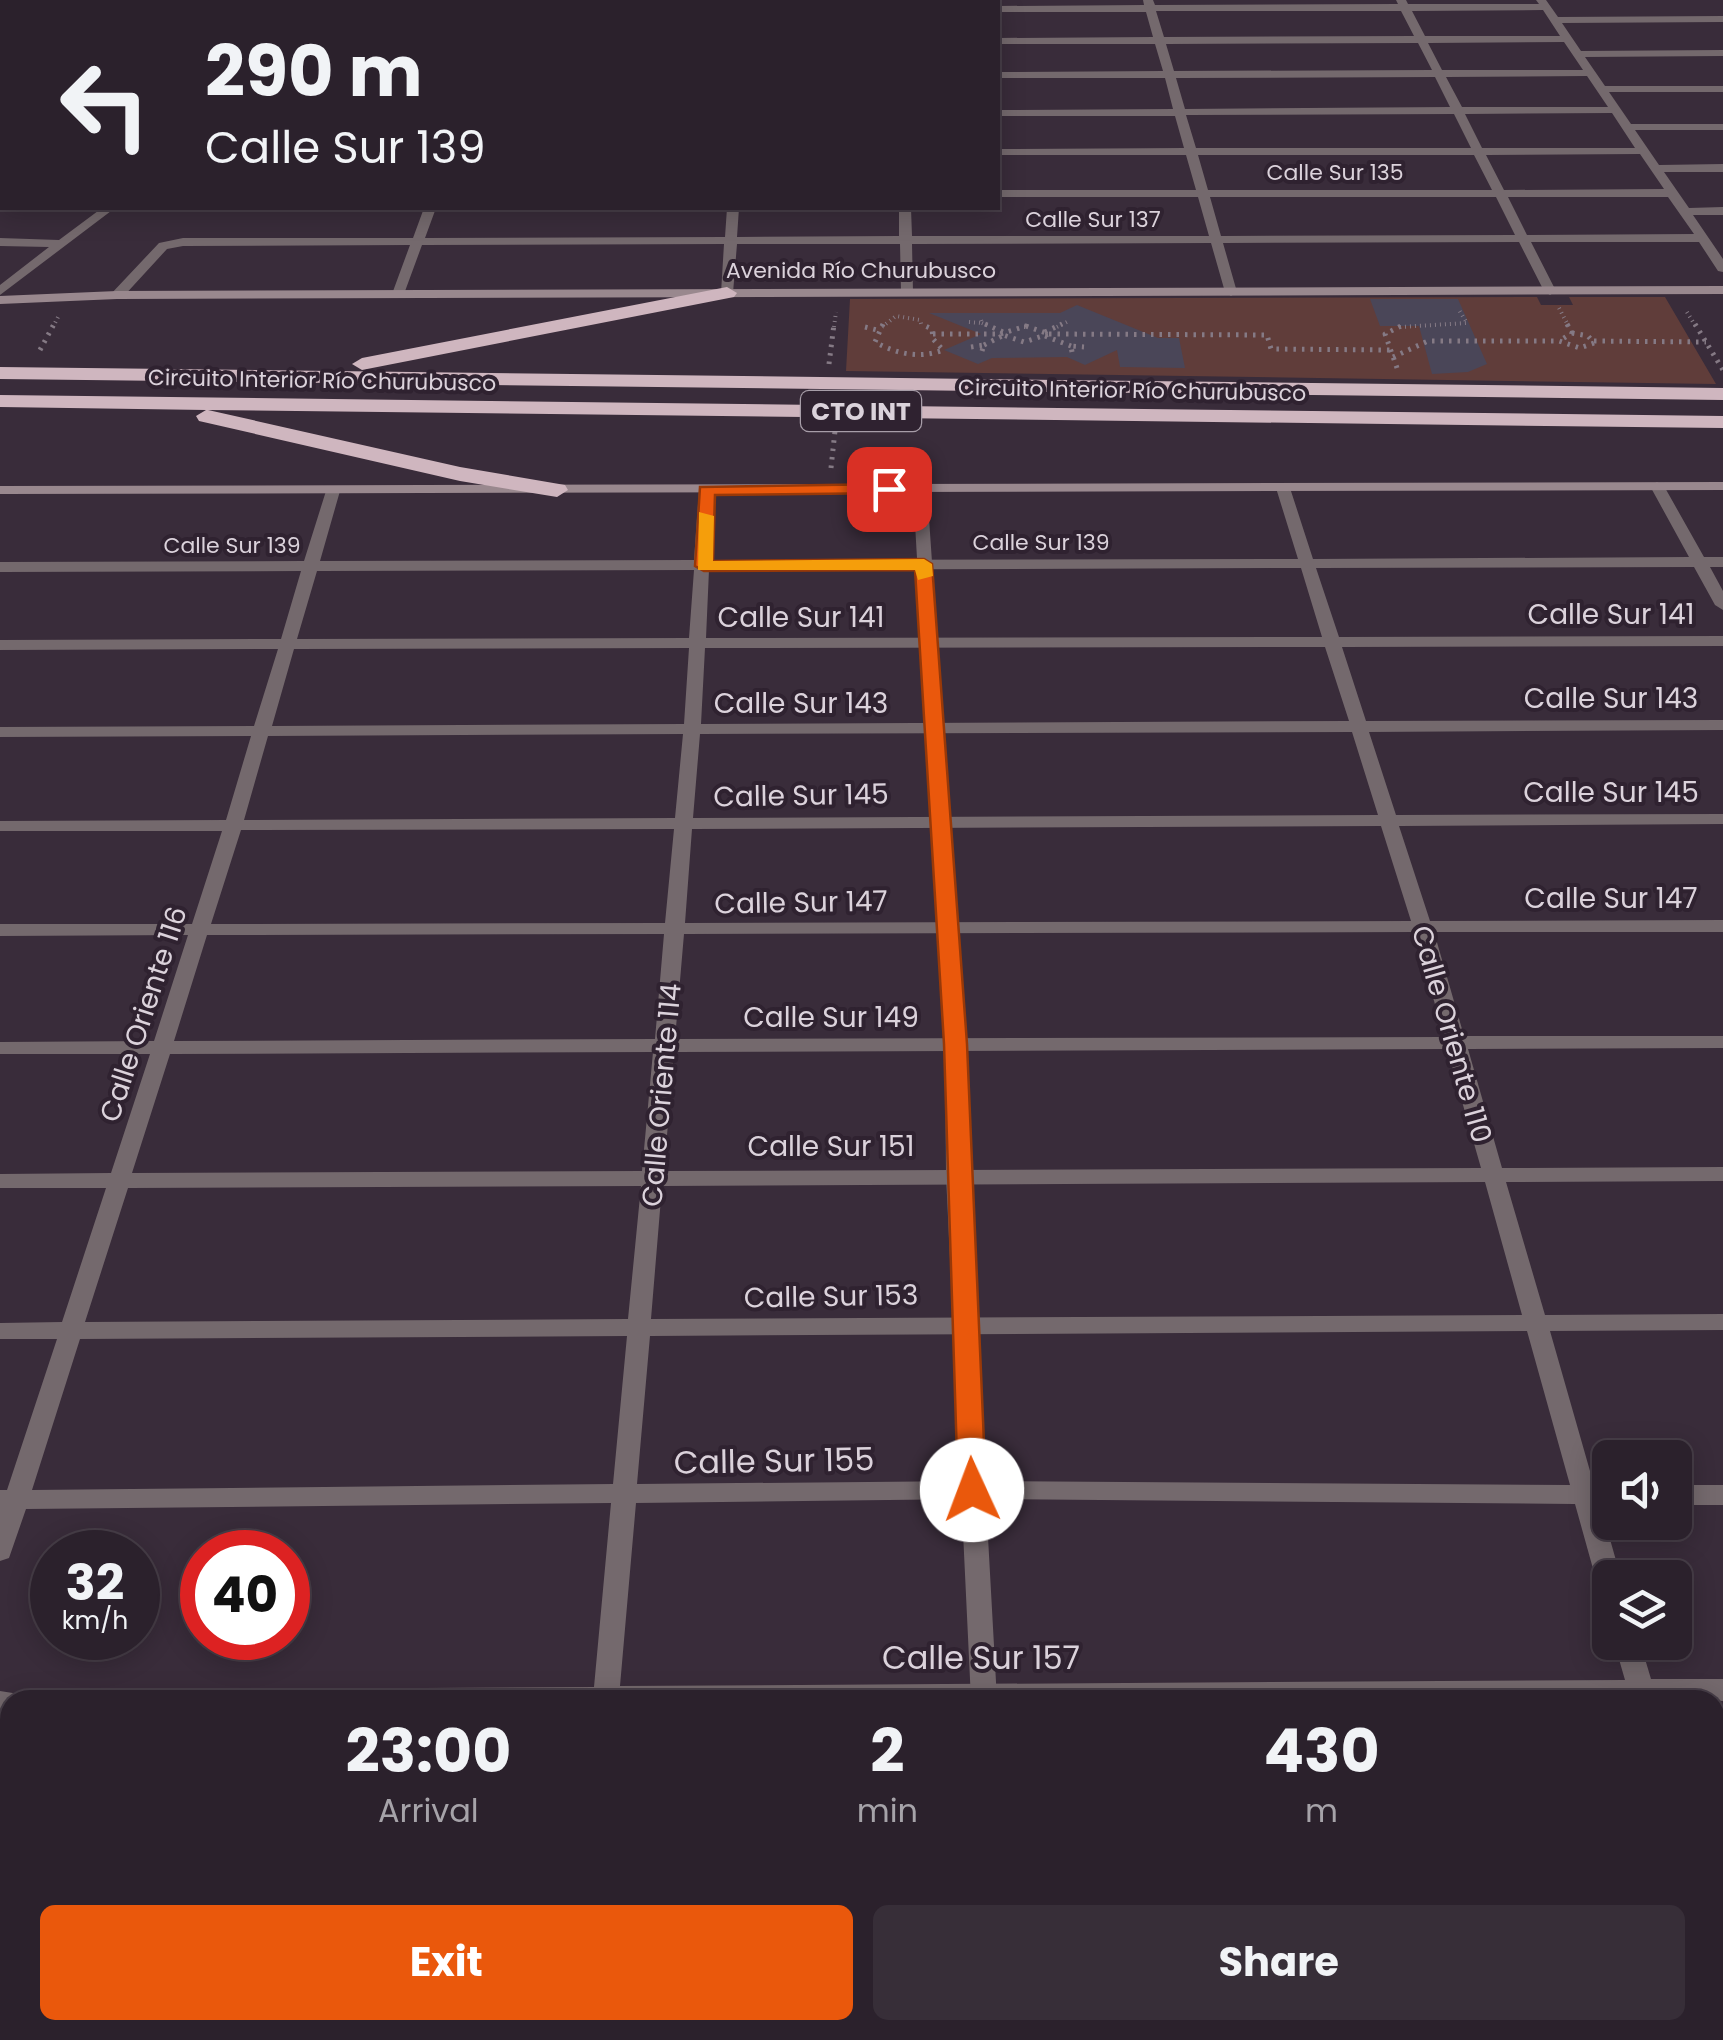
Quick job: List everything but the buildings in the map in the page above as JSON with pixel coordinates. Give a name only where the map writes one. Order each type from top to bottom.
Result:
[{"type":"highway","points":[[269,376],[370,363],[726,293]]},
{"type":"highway","name":"Circuito Interior Río Churubusco","points":[[0,373],[1723,394]]},
{"type":"highway","name":"Circuito Interior Río Churubusco","points":[[0,401],[1723,422]]},
{"type":"highway","points":[[146,402],[460,474],[557,490]]},
{"type":"main road","name":"Avenida Río Churubusco","points":[[0,300],[117,295],[1723,290]]},
{"type":"main road","points":[[0,490],[1723,486]]},
{"type":"street","points":[[1000,8],[1543,3],[1721,261]]},
{"type":"street","points":[[1149,4],[1231,292]]},
{"type":"street","points":[[1403,4],[1550,291]]},
{"type":"street","points":[[1554,20],[1723,20]]},
{"type":"street","points":[[1000,41],[1567,39]]},
{"type":"street","points":[[1578,54],[1723,53]]},
{"type":"street","points":[[1000,75],[1591,73]]},
{"type":"street","points":[[1602,89],[1723,89]]},
{"type":"street","points":[[1000,112],[1616,110]]},
{"type":"street","points":[[1626,127],[1723,127]]},
{"type":"street","points":[[1000,152],[1643,151]]},
{"type":"street","points":[[1654,168],[1723,168]]},
{"type":"street","name":"Calle Sur 135","points":[[1000,194],[1672,193]]},
{"type":"street","points":[[0,291],[106,210]]},
{"type":"street","points":[[398,294],[429,210]]},
{"type":"street","points":[[726,293],[733,210]]},
{"type":"street","points":[[906,210],[907,292]]},
{"type":"street","points":[[1686,212],[1723,212]]},
{"type":"street","name":"Calle Sur 137","points":[[117,295],[163,246],[183,242],[1704,238]]},
{"type":"street","points":[[0,242],[59,244]]},
{"type":"street","points":[[1657,486],[1723,605]]},
{"type":"street","name":"Calle Oriente 110","points":[[1283,488],[1422,925],[1603,1560]]},
{"type":"street","points":[[920,489],[955,1044],[984,1690]]},
{"type":"street","name":"Calle Oriente 114","points":[[608,1690],[692,731],[706,490]]},
{"type":"street","name":"Calle Oriente 116","points":[[0,1551],[8,1500],[72,1330],[233,826],[332,491]]},
{"type":"street","name":"Calle Sur 139","points":[[0,567],[1723,562]]},
{"type":"street","name":"Calle Sur 141","points":[[0,645],[1723,641]]},
{"type":"street","name":"Calle Sur 143","points":[[0,732],[1723,725]]},
{"type":"street","name":"Calle Sur 145","points":[[0,826],[1723,819]]},
{"type":"street","name":"Calle Sur 147","points":[[0,930],[675,932],[946,926],[1723,926]]},
{"type":"street","name":"Calle Sur 149","points":[[0,1048],[1723,1042]]},
{"type":"street","name":"Calle Sur 151","points":[[0,1181],[1723,1174]]},
{"type":"street","name":"Calle Sur 153","points":[[0,1330],[1723,1322]]},
{"type":"street","name":"Calle Sur 155","points":[[8,1500],[972,1490],[1592,1495]]},
{"type":"street","points":[[1692,1495],[1723,1495]]},
{"type":"street","points":[[1633,1660],[1642,1690]]},
{"type":"path","points":[[1674,290],[1723,370]]},
{"type":"path","points":[[827,374],[840,292]]},
{"type":"path","points":[[34,361],[70,296]]},
{"type":"path","points":[[1558,305],[1572,334]]},
{"type":"path","points":[[1402,310],[1407,323]]},
{"type":"path","points":[[1400,378],[1384,334],[1407,323],[1467,323],[1461,310],[1442,310]]},
{"type":"path","points":[[900,315],[920,320],[943,350],[925,356],[892,353],[875,342],[880,331],[884,322],[900,315]]},
{"type":"path","points":[[969,322],[981,320],[1018,344],[1036,344],[1066,319],[1078,322]]},
{"type":"path","points":[[971,347],[983,348],[1013,324],[1034,325],[1072,349],[1084,347]]},
{"type":"path","points":[[865,327],[880,331]]},
{"type":"path","points":[[933,334],[1002,334]]},
{"type":"path","points":[[1046,334],[1268,336],[1271,349],[1390,350]]},
{"type":"path","points":[[1559,341],[1572,334],[1594,341],[1706,342]]},
{"type":"path","points":[[1393,358],[1428,341],[1559,341],[1580,348],[1593,346],[1594,341]]},
{"type":"path","points":[[829,490],[837,417]]},
{"type":"shaded area","points":[[1537,297],[1541,305],[1573,305],[1569,297],[1665,297],[1716,384],[846,371],[850,299]]},
{"type":"slow traffic","points":[[706,516],[704,566],[924,564],[924,576]]},
{"type":"route","points":[[889,489],[706,490],[704,566],[924,564],[955,1044],[972,1490]]}]
